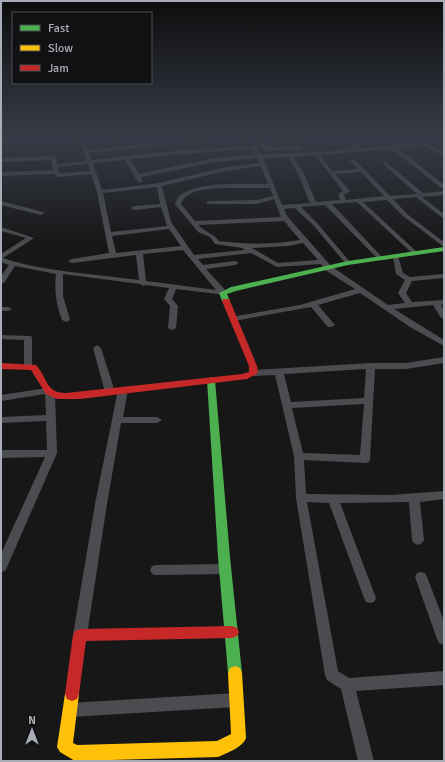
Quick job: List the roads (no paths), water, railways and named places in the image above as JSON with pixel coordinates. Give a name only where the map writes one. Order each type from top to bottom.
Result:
[{"type":"street","points":[[1,174],[41,173]]},
{"type":"street","points":[[56,173],[57,175],[86,173]]},
{"type":"street","points":[[93,173],[100,192],[113,255]]},
{"type":"street","points":[[135,173],[144,187]]},
{"type":"street","points":[[137,176],[154,173]]},
{"type":"street","points":[[100,192],[159,185],[212,173]]},
{"type":"street","points":[[267,173],[285,219],[326,265],[412,325],[444,343]]},
{"type":"street","points":[[301,173],[314,204]]},
{"type":"street","points":[[331,173],[336,173]]},
{"type":"street","points":[[331,173],[347,191],[341,194],[344,202]]},
{"type":"street","points":[[364,173],[388,198],[443,249]]},
{"type":"street","points":[[395,173],[444,217]]},
{"type":"street","points":[[425,173],[444,188]]},
{"type":"street","points":[[189,178],[199,189]]},
{"type":"street","points":[[159,185],[168,222],[185,248],[223,294],[253,366],[254,373]]},
{"type":"street","points":[[272,186],[208,187],[189,192],[180,198],[178,204],[200,232],[212,236],[217,243],[244,246],[288,244],[305,241]]},
{"type":"street","points":[[280,207],[360,202],[388,198],[444,194]]},
{"type":"street","points":[[209,203],[257,202],[276,197]]},
{"type":"street","points":[[360,202],[416,254]]},
{"type":"street","points":[[1,203],[41,213]]},
{"type":"street","points":[[327,203],[380,258]]},
{"type":"street","points":[[134,208],[164,205]]},
{"type":"street","points":[[297,206],[316,225],[348,263]]},
{"type":"street","points":[[193,223],[285,219]]},
{"type":"street","points":[[109,234],[171,227]]},
{"type":"street","points":[[1,229],[31,238],[1,257]]},
{"type":"street","points":[[244,246],[280,264],[326,265],[416,254],[443,249]]},
{"type":"street","points":[[72,261],[139,252],[185,248]]},
{"type":"street","points":[[193,257],[253,251]]},
{"type":"street","points":[[139,252],[143,284]]},
{"type":"street","points":[[396,256],[400,274],[409,279],[444,276]]},
{"type":"street","points":[[1,260],[13,264],[60,272],[223,294],[234,288],[284,278],[326,265]]},
{"type":"street","points":[[1,281],[13,264]]},
{"type":"street","points":[[202,267],[234,264]]},
{"type":"street","points":[[280,264],[284,278]]},
{"type":"street","points":[[60,272],[57,285],[61,308],[66,320]]},
{"type":"street","points":[[409,279],[402,293],[410,305]]},
{"type":"street","points":[[172,328],[174,306],[168,299],[173,288]]},
{"type":"street","points":[[234,319],[301,308],[361,290]]},
{"type":"street","points":[[386,307],[440,303],[444,316]]},
{"type":"street","points":[[313,304],[331,325]]},
{"type":"street","points":[[1,337],[28,338],[28,366]]},
{"type":"street","points":[[97,348],[110,392]]},
{"type":"street","points":[[1,398],[49,392],[61,396],[80,396],[244,377],[254,373],[371,366],[406,366],[444,360]]},
{"type":"street","points":[[1,366],[33,367],[40,374],[49,392],[52,453],[1,567]]},
{"type":"street","points":[[299,456],[365,460],[371,366]]},
{"type":"street","points":[[279,372],[299,456],[301,498],[332,675],[347,685],[444,678]]},
{"type":"street","points":[[123,390],[101,504],[80,635],[65,747],[75,753],[218,749],[239,738],[232,632],[225,569],[211,380]]},
{"type":"street","points":[[287,405],[368,401]]},
{"type":"street","points":[[1,420],[51,418]]},
{"type":"street","points":[[117,420],[157,420]]},
{"type":"street","points":[[1,454],[52,453]]},
{"type":"street","points":[[301,498],[333,500],[414,498],[444,495]]},
{"type":"street","points":[[414,498],[418,540]]},
{"type":"street","points":[[333,500],[370,598]]},
{"type":"street","points":[[156,570],[225,569]]},
{"type":"street","points":[[421,576],[444,639]]},
{"type":"street","points":[[80,635],[232,632]]},
{"type":"street","points":[[347,685],[366,761]]},
{"type":"street","points":[[70,710],[236,700]]}]
